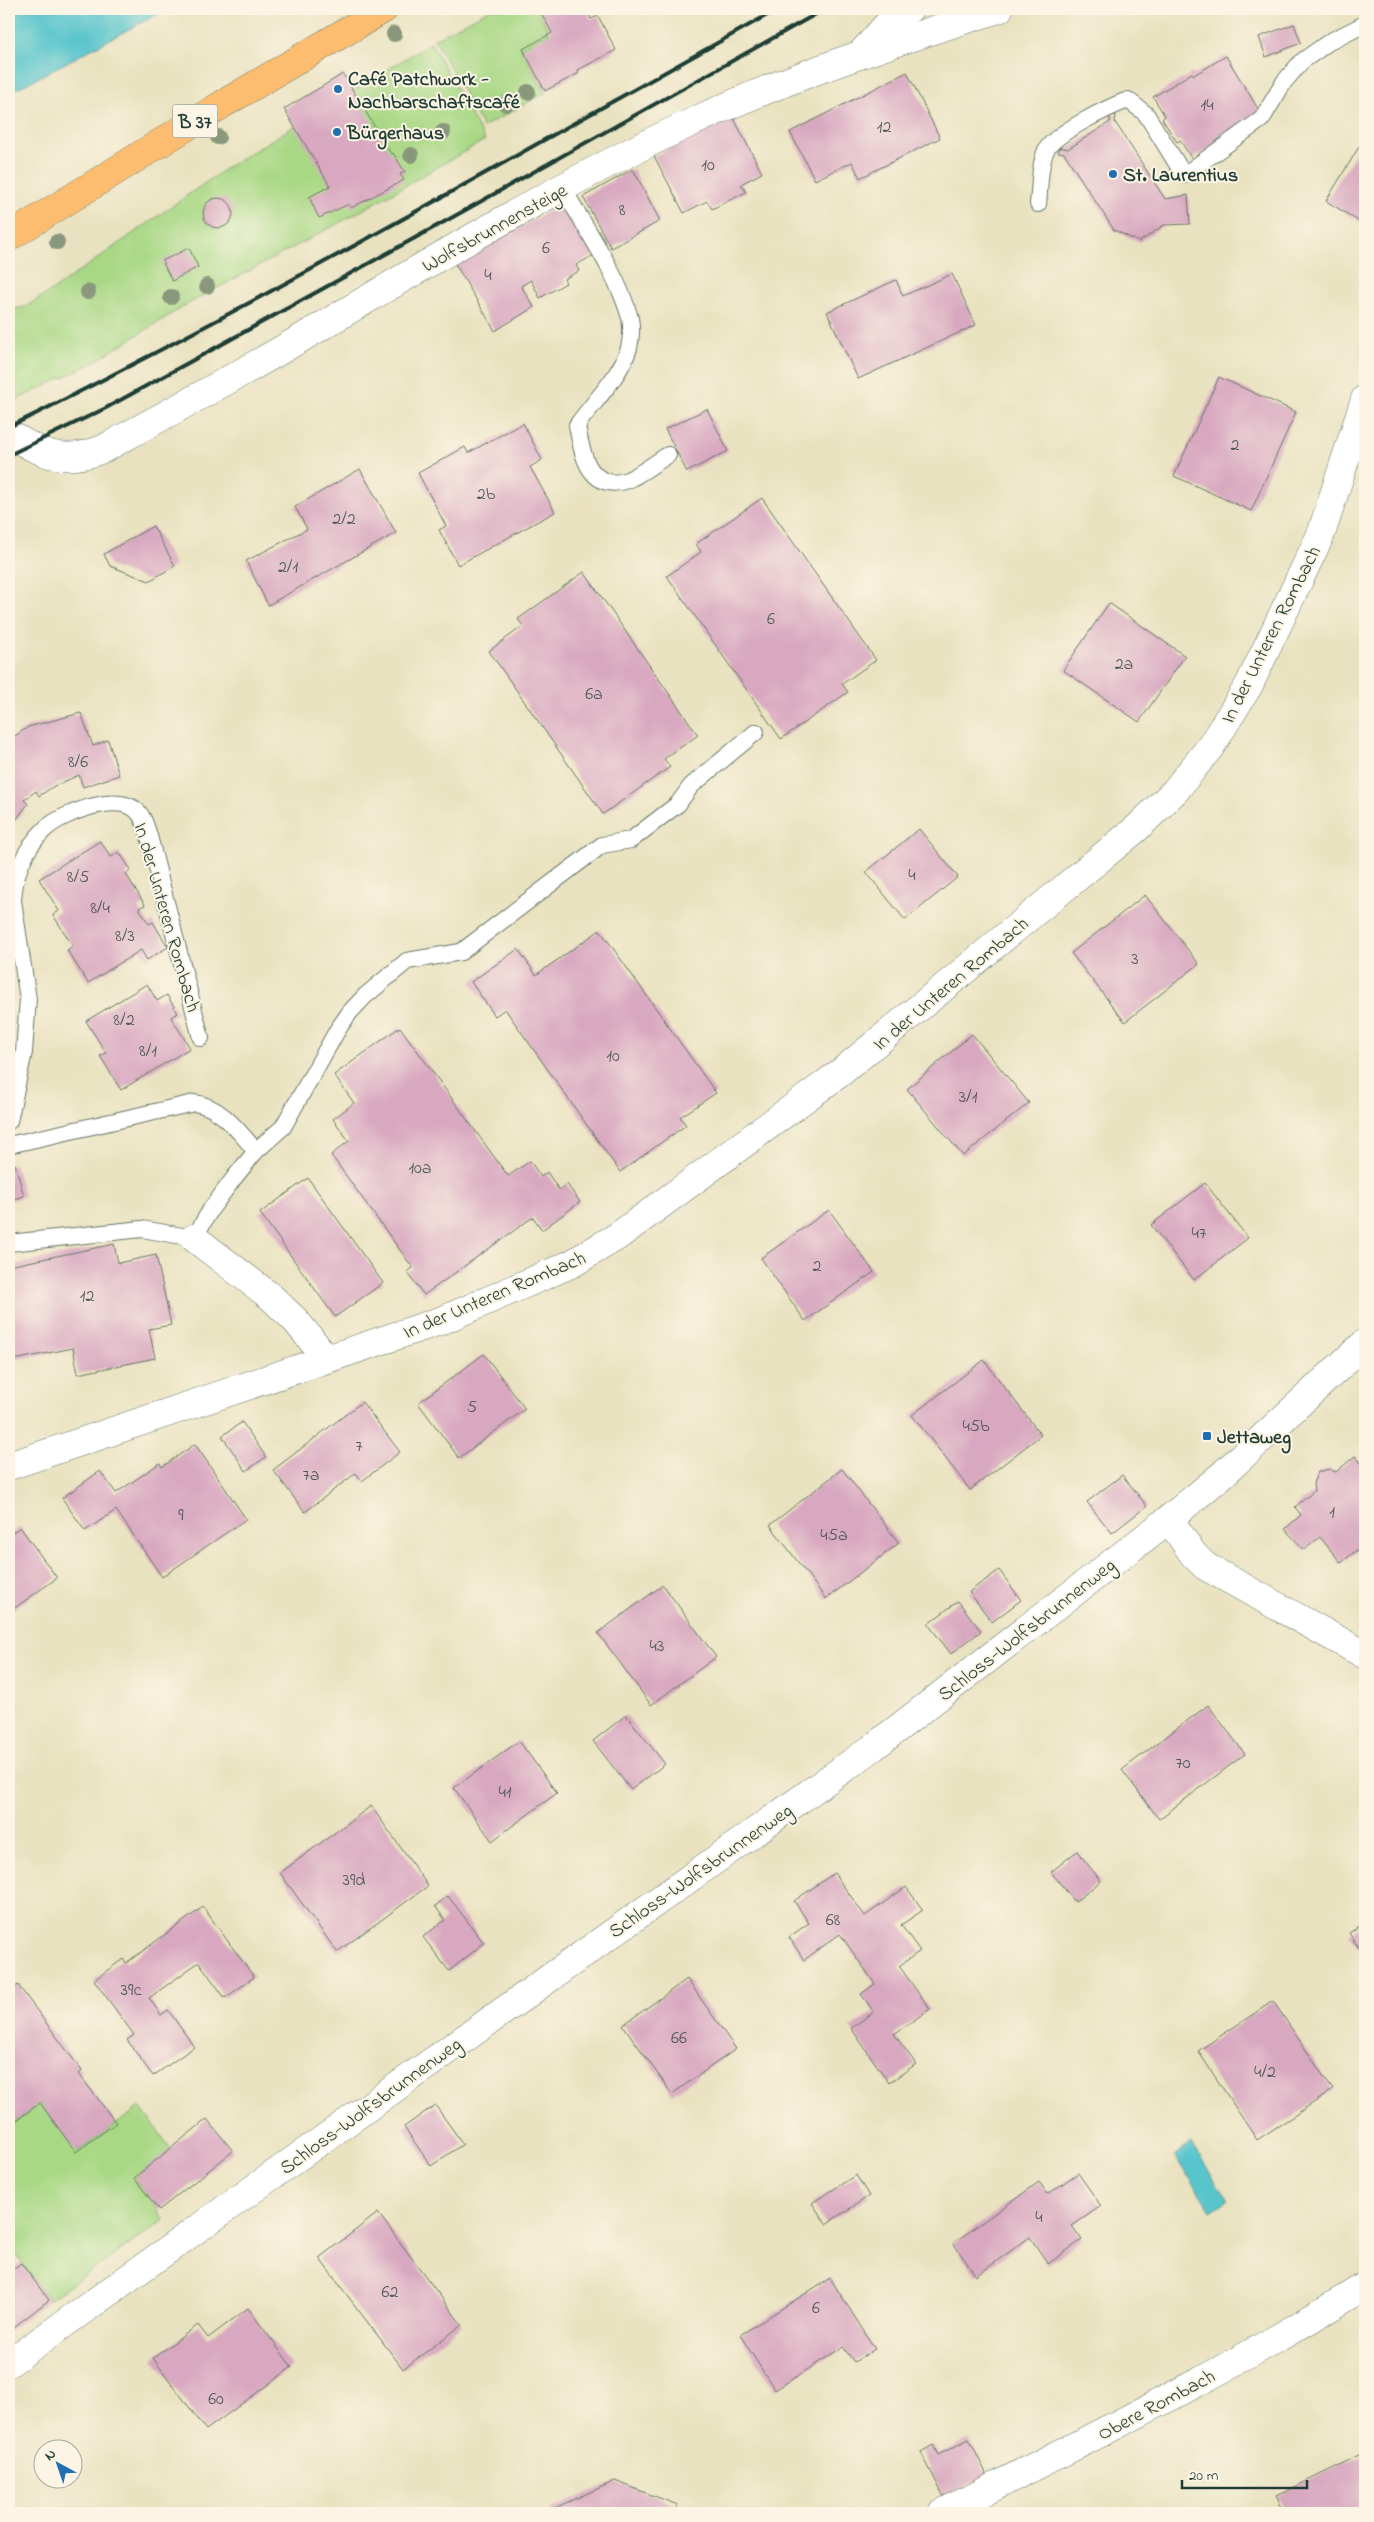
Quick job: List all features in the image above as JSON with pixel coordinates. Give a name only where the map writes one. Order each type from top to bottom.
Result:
[{"type":"main road","name":"B 37","points":[[9,237],[223,104],[384,9]]},
{"type":"street","points":[[859,56],[887,25],[909,9]]},
{"type":"street","name":"Wolfsbrunnensteige","points":[[9,434],[38,450],[56,457],[80,457],[103,449],[302,338],[492,226],[688,124],[750,97],[859,56],[999,9]]},
{"type":"street","name":"In der Unteren Rombach","points":[[9,1466],[443,1320],[573,1263],[648,1214],[872,1048],[1137,828],[1175,791],[1211,746],[1249,685],[1321,534],[1365,399]]},
{"type":"street","points":[[194,1238],[271,1297],[296,1321],[327,1359]]},
{"type":"street","name":"Schloss-Wolfsbrunnenweg","points":[[9,2363],[871,1749],[1169,1519],[1221,1476],[1365,1343]]},
{"type":"street","points":[[1169,1519],[1193,1554],[1205,1566],[1365,1655]]},
{"type":"street","name":"Obere Rombach","points":[[942,2513],[1166,2400],[1317,2316],[1365,2286]]},
{"type":"lane","points":[[1038,204],[1047,149],[1058,138],[1105,109],[1128,100],[1146,114],[1184,175],[1262,119],[1284,82],[1301,62],[1329,42],[1365,24]]},
{"type":"lane","points":[[563,188],[617,287],[630,318],[632,330],[629,348],[622,364],[577,425],[582,454],[592,474],[606,481],[622,482],[668,455]]},
{"type":"lane","points":[[9,1243],[142,1229],[194,1238],[211,1209],[256,1151],[283,1127],[328,1046],[350,1012],[406,960],[461,952],[602,845],[631,840],[678,804],[691,786],[756,732]]},
{"type":"lane","name":"In der Unteren Rombach","points":[[9,1121],[24,1052],[28,999],[13,901],[13,887],[18,869],[29,850],[45,830],[62,818],[83,809],[122,804],[134,808],[141,815],[149,836],[201,1038]]},
{"type":"lane","points":[[9,1146],[194,1103],[209,1106],[218,1112],[256,1151]]},
{"type":"green space","points":[[491,9],[537,9],[550,33],[521,48],[545,93],[483,127],[434,39]]},
{"type":"green space","points":[[431,43],[485,140],[352,216],[186,305],[89,365],[12,402],[9,401],[9,310],[25,307],[50,292],[229,166]]},
{"type":"green space","points":[[40,2103],[77,2152],[140,2107],[171,2149],[134,2178],[165,2220],[49,2300],[9,2245],[9,2126]]},
{"type":"water","points":[[9,9],[167,9],[9,93]]},
{"type":"water","points":[[1192,2144],[1228,2200],[1211,2211],[1175,2155]]},
{"type":"building","points":[[539,9],[586,9],[591,19],[598,16],[616,50],[578,70],[579,73],[545,91],[523,49],[552,33]]},
{"type":"building","points":[[1294,24],[1301,43],[1266,57],[1259,37]]},
{"type":"building","points":[[1226,56],[1260,112],[1229,132],[1231,135],[1192,159],[1180,140],[1177,142],[1162,119],[1165,116],[1153,97],[1192,73],[1194,75]]},
{"type":"building","points":[[907,72],[940,138],[860,178],[852,162],[815,180],[790,132]]},
{"type":"building","name":"Bürgerhaus","points":[[343,74],[391,154],[393,153],[405,172],[400,174],[404,180],[351,208],[349,204],[319,218],[309,197],[330,186],[284,109]]},
{"type":"building","points":[[732,115],[762,173],[741,184],[746,192],[712,209],[707,201],[684,213],[654,156]]},
{"type":"building","name":"St. Laurentius","points":[[1110,115],[1116,115],[1115,122],[1165,199],[1188,195],[1190,224],[1164,225],[1139,242],[1114,230],[1064,153],[1058,152],[1060,147],[1068,149],[1110,122]]},
{"type":"building","points":[[1365,137],[1365,225],[1326,201]]},
{"type":"building","points":[[633,169],[660,221],[611,248],[583,197]]},
{"type":"building","points":[[218,198],[229,202],[233,213],[229,224],[218,228],[207,224],[203,213],[207,202]]},
{"type":"building","points":[[567,201],[596,254],[576,265],[579,271],[564,279],[566,283],[540,298],[531,280],[521,286],[534,307],[495,331],[454,262],[493,239],[495,241]]},
{"type":"building","points":[[189,248],[198,267],[172,281],[162,261]]},
{"type":"building","points":[[952,274],[976,325],[858,379],[827,312],[896,280],[903,296]]},
{"type":"building","points":[[1219,377],[1296,412],[1251,511],[1174,476]]},
{"type":"building","points":[[707,409],[728,451],[687,472],[665,429]]},
{"type":"building","points":[[523,423],[542,460],[530,467],[555,512],[458,565],[439,530],[446,526],[418,473],[465,447],[468,453]]},
{"type":"building","points":[[360,469],[396,533],[268,605],[246,561],[307,529],[295,507]]},
{"type":"building","points":[[762,498],[876,660],[842,684],[848,692],[781,739],[667,576],[701,552],[696,544]]},
{"type":"building","points":[[153,526],[175,566],[149,581],[110,566],[104,554]]},
{"type":"building","points":[[584,572],[698,735],[664,759],[670,767],[603,814],[489,651],[523,626],[518,619]]},
{"type":"building","points":[[1109,603],[1185,656],[1139,722],[1063,670]]},
{"type":"building","points":[[81,713],[93,746],[108,740],[119,775],[83,787],[79,775],[54,786],[39,796],[36,791],[24,800],[28,804],[16,820],[13,817],[9,823],[9,740],[28,727]]},
{"type":"building","points":[[919,829],[958,877],[905,920],[866,872]]},
{"type":"building","points":[[100,841],[111,857],[119,852],[131,870],[126,874],[145,905],[139,908],[149,924],[153,922],[168,947],[147,960],[141,950],[88,983],[67,950],[73,946],[53,915],[59,911],[39,879]]},
{"type":"building","points":[[1145,895],[1199,964],[1125,1022],[1071,953]]},
{"type":"building","points":[[600,930],[716,1093],[680,1117],[686,1125],[620,1172],[505,1009],[495,1016],[471,982],[518,949],[536,975]]},
{"type":"building","points":[[147,984],[157,1001],[167,995],[178,1013],[171,1017],[190,1048],[121,1090],[100,1056],[106,1053],[86,1021]]},
{"type":"building","points":[[400,1027],[508,1176],[530,1161],[541,1177],[547,1172],[559,1190],[567,1184],[580,1202],[542,1230],[533,1217],[424,1295],[407,1272],[413,1268],[331,1155],[349,1141],[333,1119],[354,1103],[334,1075]]},
{"type":"building","points":[[972,1034],[1029,1103],[963,1156],[907,1089]]},
{"type":"building","points":[[15,1164],[24,1196],[9,1201],[9,1166]]},
{"type":"building","points":[[308,1178],[383,1283],[335,1317],[260,1213]]},
{"type":"building","points":[[1205,1183],[1248,1238],[1194,1280],[1151,1225]]},
{"type":"building","points":[[829,1210],[874,1272],[805,1321],[761,1258]]},
{"type":"building","points":[[114,1244],[118,1263],[156,1255],[171,1325],[149,1329],[155,1358],[78,1374],[73,1348],[9,1361],[9,1266]]},
{"type":"building","points":[[484,1354],[525,1409],[459,1458],[418,1403]]},
{"type":"building","points":[[984,1360],[1041,1435],[970,1490],[912,1415]]},
{"type":"building","points":[[362,1402],[400,1452],[362,1481],[356,1473],[305,1512],[273,1470]]},
{"type":"building","points":[[242,1422],[266,1457],[246,1471],[222,1436]]},
{"type":"building","points":[[195,1444],[246,1519],[162,1577],[116,1510],[85,1531],[62,1498],[100,1471],[116,1493],[160,1463],[162,1467]]},
{"type":"building","points":[[1355,1456],[1365,1468],[1365,1548],[1363,1545],[1341,1563],[1320,1537],[1304,1550],[1285,1529],[1301,1515],[1295,1507],[1314,1491],[1313,1483],[1318,1472],[1329,1469],[1336,1472]]},
{"type":"building","points":[[842,1469],[899,1543],[826,1599],[770,1525]]},
{"type":"building","points":[[1122,1475],[1147,1506],[1112,1533],[1087,1502]]},
{"type":"building","points":[[20,1527],[57,1578],[9,1612],[9,1535]]},
{"type":"building","points":[[999,1570],[1021,1600],[992,1622],[969,1592]]},
{"type":"building","points":[[663,1585],[716,1657],[651,1705],[598,1633]]},
{"type":"building","points":[[958,1601],[981,1631],[951,1654],[928,1624]]},
{"type":"building","points":[[1208,1705],[1245,1754],[1159,1819],[1122,1770]]},
{"type":"building","points":[[626,1715],[665,1764],[631,1790],[593,1741]]},
{"type":"building","points":[[519,1741],[557,1793],[492,1841],[454,1788]]},
{"type":"building","points":[[371,1806],[428,1886],[337,1952],[280,1873]]},
{"type":"building","points":[[1077,1851],[1101,1881],[1075,1902],[1051,1872]]},
{"type":"building","points":[[834,1873],[865,1916],[906,1887],[923,1910],[901,1925],[920,1951],[899,1966],[930,2009],[894,2034],[916,2064],[889,2083],[851,2028],[874,2012],[861,1994],[875,1984],[840,1934],[804,1960],[789,1937],[809,1923],[794,1901]]},
{"type":"building","points":[[448,1896],[484,1943],[449,1971],[423,1937],[445,1920],[435,1906]]},
{"type":"building","points":[[203,1907],[254,1977],[225,1998],[199,1962],[149,1998],[161,2015],[168,2010],[194,2047],[153,2076],[127,2040],[134,2035],[94,1980],[123,1959],[126,1963]]},
{"type":"building","points":[[1365,1923],[1365,1958],[1349,1933]]},
{"type":"building","points":[[687,1979],[736,2049],[672,2094],[623,2025]]},
{"type":"building","points":[[18,1985],[82,2071],[79,2074],[116,2123],[76,2152],[40,2103],[9,2126],[9,1992]]},
{"type":"building","points":[[1273,2001],[1333,2090],[1257,2140],[1198,2051]]},
{"type":"building","points":[[435,2105],[463,2144],[431,2166],[404,2127]]},
{"type":"building","points":[[207,2119],[233,2151],[159,2210],[134,2178]]},
{"type":"building","points":[[1078,2173],[1101,2206],[1072,2226],[1082,2240],[1048,2264],[1030,2237],[976,2276],[953,2243],[1039,2182],[1048,2194]]},
{"type":"building","points":[[856,2175],[869,2196],[826,2224],[812,2203]]},
{"type":"building","points":[[378,2213],[462,2325],[403,2369],[319,2258]]},
{"type":"building","points":[[21,2263],[49,2300],[10,2330],[9,2272]]},
{"type":"building","points":[[830,2278],[875,2349],[854,2362],[843,2347],[775,2390],[740,2335]]},
{"type":"building","points":[[248,2308],[292,2367],[206,2430],[153,2358],[198,2325],[208,2338]]},
{"type":"building","points":[[969,2439],[987,2475],[944,2497],[921,2452],[933,2445],[938,2455]]},
{"type":"building","points":[[1365,2453],[1365,2513],[1285,2513],[1276,2496]]},
{"type":"building","points":[[615,2481],[678,2505],[675,2513],[552,2513],[550,2510]]},
{"type":"railway","points":[[9,427],[107,378],[300,275],[778,9]]},
{"type":"railway","points":[[9,455],[106,408],[825,9]]},
{"type":"place","name":"Café Patchwork - Nachbarschaftscafé","points":[[338,89]]},
{"type":"place","name":"Bürgerhaus","points":[[337,132]]},
{"type":"place","name":"St. Laurentius","points":[[1113,174]]},
{"type":"place","name":"Jettaweg","points":[[1207,1436]]}]
